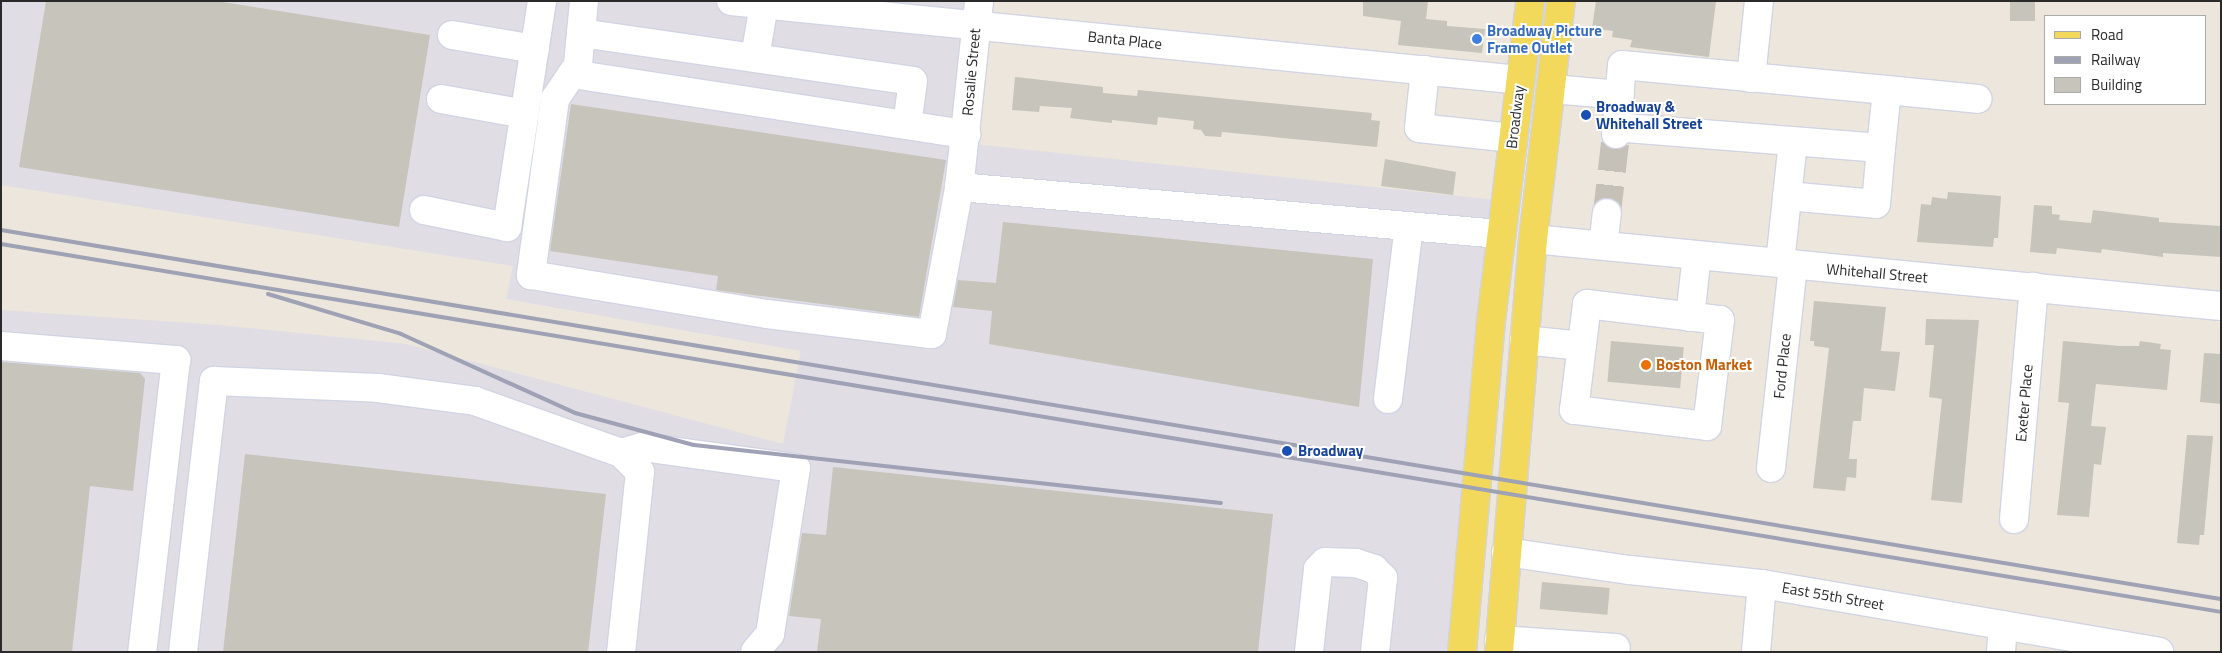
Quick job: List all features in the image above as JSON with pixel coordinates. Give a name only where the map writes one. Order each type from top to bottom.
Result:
[{"type":"main road","name":"Broadway","points":[[1462,652],[1500,234],[1530,1]]},
{"type":"main road","points":[[1499,646],[1533,239],[1561,1]]},
{"type":"street","points":[[424,210],[507,227],[542,1]]},
{"type":"street","points":[[584,1],[578,65],[572,74],[907,125],[965,138]]},
{"type":"street","points":[[1751,78],[1759,1]]},
{"type":"street","points":[[750,3],[756,57]]},
{"type":"street","name":"Banta Place","points":[[750,3],[977,13],[1425,70],[1520,80]]},
{"type":"street","name":"Rosalie Street","points":[[572,74],[554,99],[531,275],[767,314],[932,334],[959,187],[977,13]]},
{"type":"street","points":[[581,33],[913,81],[907,125]]},
{"type":"street","points":[[452,35],[535,49]]},
{"type":"street","points":[[1622,130],[1620,95],[1622,65],[1978,99]]},
{"type":"street","points":[[1622,130],[1638,67]]},
{"type":"street","points":[[1425,70],[1419,128],[1512,138]]},
{"type":"street","points":[[1552,89],[1620,95]]},
{"type":"street","points":[[1787,196],[1876,204],[1887,90]]},
{"type":"street","points":[[441,99],[525,114]]},
{"type":"street","points":[[1622,130],[1882,148]]},
{"type":"street","name":"Ford Place","points":[[1771,468],[1786,264],[1787,196],[1793,142]]},
{"type":"street","points":[[959,187],[1500,234]]},
{"type":"street","points":[[1604,246],[1607,213]]},
{"type":"street","points":[[1388,400],[1409,226]]},
{"type":"street","name":"Whitehall Street","points":[[1533,239],[2221,306]]},
{"type":"street","points":[[1690,317],[1697,255]]},
{"type":"street","name":"Exeter Place","points":[[2014,519],[2034,287]]},
{"type":"street","points":[[1587,304],[1720,320],[1707,426],[1574,410],[1582,346],[1587,304]]},
{"type":"street","points":[[1524,340],[1582,346]]},
{"type":"street","points":[[1,346],[176,360],[142,652]]},
{"type":"street","points":[[182,652],[214,381],[378,388],[475,401],[621,453],[640,472],[621,652]]},
{"type":"street","points":[[621,453],[642,447],[796,468],[770,634],[755,652]]},
{"type":"street","name":"East 55th Street","points":[[1506,552],[1762,584],[2159,652]]},
{"type":"street","points":[[1309,652],[1318,569],[1325,562],[1356,563],[1374,569],[1384,578],[1375,652]]},
{"type":"street","points":[[1756,652],[1762,584]]},
{"type":"street","points":[[2001,652],[2003,625]]},
{"type":"street","points":[[1499,646],[1616,648]]},
{"type":"shaded area","points":[[1,1],[979,1],[965,143],[1504,201],[1462,652],[1,652],[1,310],[219,325],[406,344],[783,444],[801,351],[506,299],[513,266],[1,185]]},
{"type":"building","points":[[46,1],[216,1],[430,35],[399,227],[19,167]]},
{"type":"building","points":[[1363,1],[1428,1],[1426,19],[1447,21],[1447,26],[1485,29],[1482,53],[1398,45],[1401,21],[1363,16]]},
{"type":"building","points":[[1596,1],[1716,1],[1709,57],[1630,47],[1632,40],[1612,37],[1613,31],[1592,28]]},
{"type":"building","points":[[2010,1],[2035,1],[2035,21],[2010,21]]},
{"type":"building","points":[[1015,77],[1103,87],[1103,93],[1137,96],[1138,90],[1372,113],[1371,120],[1380,121],[1377,147],[1222,132],[1221,137],[1205,136],[1201,130],[1193,129],[1194,121],[1158,117],[1157,125],[1112,120],[1112,123],[1070,118],[1072,108],[1040,106],[1039,112],[1012,110]]},
{"type":"building","points":[[571,104],[946,160],[919,317],[716,290],[718,276],[550,251]]},
{"type":"building","points":[[1385,159],[1456,172],[1453,195],[1381,186]]},
{"type":"building","points":[[1948,192],[2001,196],[1998,238],[1994,238],[1993,247],[1917,242],[1921,204],[1931,205],[1932,197],[1947,199]]},
{"type":"building","points":[[2034,205],[2052,206],[2052,214],[2060,215],[2059,220],[2091,223],[2093,210],[2159,218],[2159,222],[2221,226],[2221,257],[2163,253],[2163,257],[2102,249],[2101,253],[2057,248],[2056,254],[2030,252]]},
{"type":"building","points":[[1003,222],[1373,259],[1359,407],[989,344],[992,311],[953,307],[958,280],[996,283]]},
{"type":"building","points":[[1814,301],[1886,307],[1881,351],[1900,352],[1895,391],[1864,388],[1861,421],[1853,421],[1849,459],[1857,459],[1856,478],[1847,477],[1845,491],[1813,488],[1829,348],[1814,346],[1814,341],[1810,341]]},
{"type":"building","points":[[1926,319],[1979,320],[1962,503],[1931,500],[1942,399],[1929,397],[1934,345],[1925,345]]},
{"type":"building","name":"Boston Market","points":[[1611,341],[1684,347],[1680,388],[1607,382]]},
{"type":"building","points":[[2063,341],[2139,346],[2140,341],[2161,344],[2160,349],[2171,350],[2167,390],[2096,384],[2091,426],[2106,427],[2101,465],[2094,464],[2089,517],[2057,515],[2069,403],[2058,402]]},
{"type":"building","points":[[2204,353],[2221,354],[2221,404],[2200,402]]},
{"type":"building","points":[[1,362],[140,373],[145,379],[133,491],[90,486],[72,652],[1,652]]},
{"type":"building","points":[[2187,435],[2213,436],[2204,535],[2200,535],[2199,545],[2177,543]]},
{"type":"building","points":[[245,454],[606,494],[588,652],[223,652]]},
{"type":"building","points":[[833,467],[1273,514],[1258,652],[817,652],[821,619],[789,616],[802,533],[826,535]]},
{"type":"building","points":[[1542,582],[1610,588],[1607,615],[1540,609]]},
{"type":"tunnel","points":[[1607,213],[1616,134]]},
{"type":"railway","points":[[1,230],[2221,599]]},
{"type":"railway","points":[[1,244],[2221,612]]},
{"type":"railway","points":[[268,294],[401,334],[575,413],[694,445],[1221,503]]},
{"type":"place","name":"Broadway Picture Frame Outlet","points":[[1477,39]]},
{"type":"place","name":"Broadway & Whitehall Street","points":[[1586,115]]},
{"type":"place","name":"Boston Market","points":[[1646,365]]},
{"type":"place","name":"Broadway","points":[[1287,451]]}]
